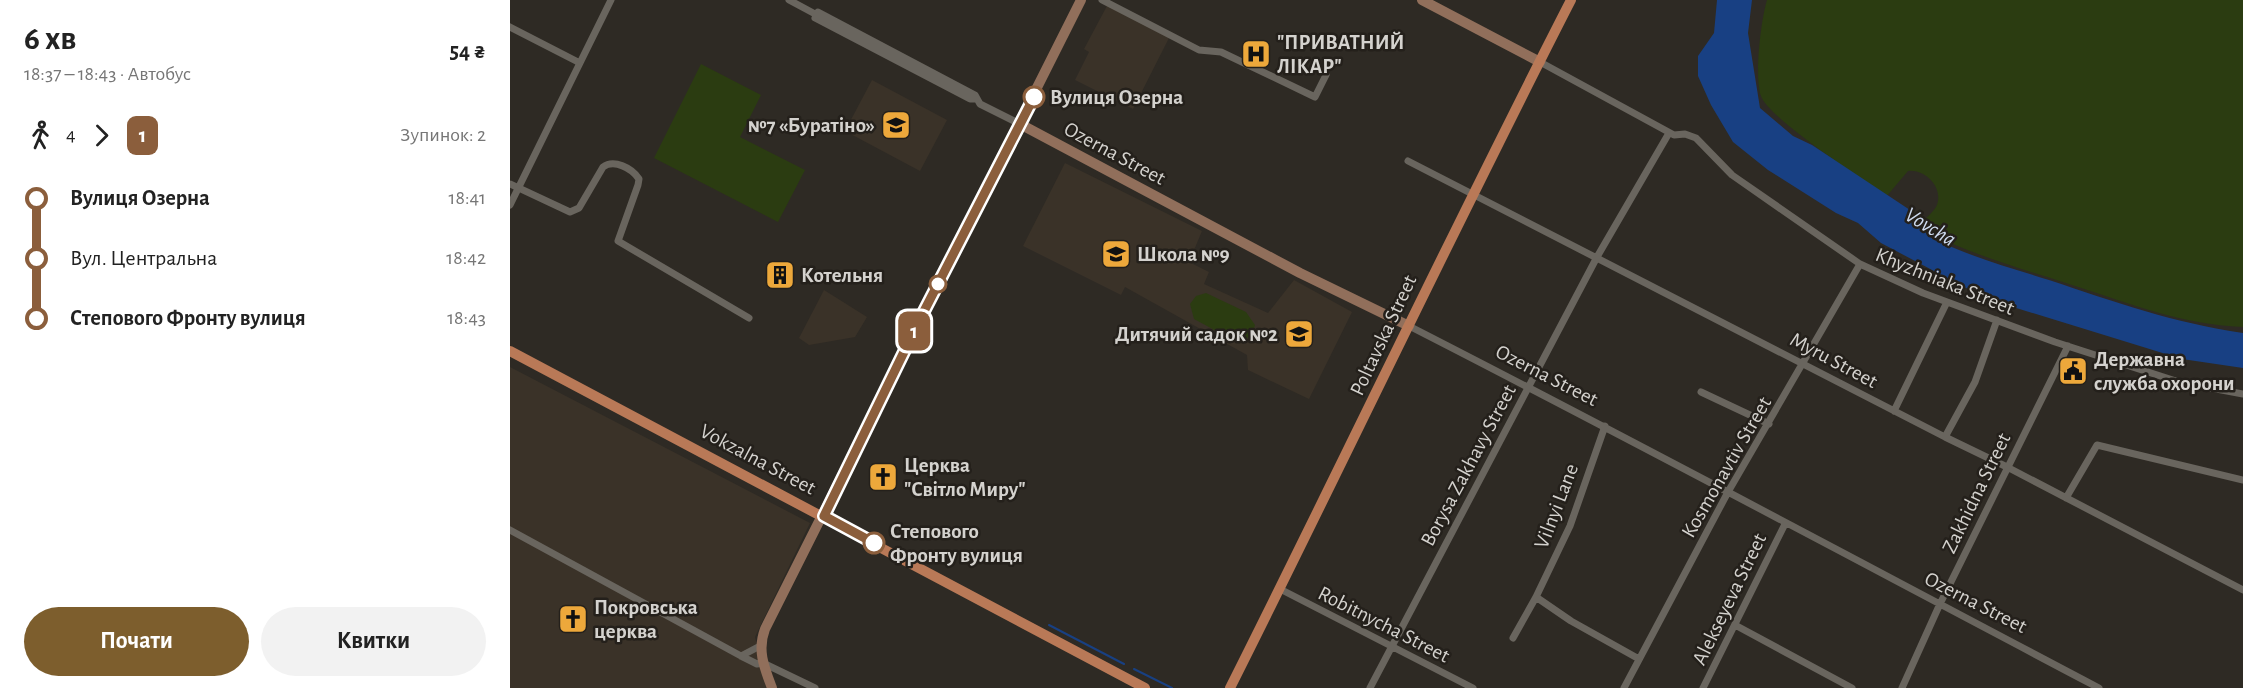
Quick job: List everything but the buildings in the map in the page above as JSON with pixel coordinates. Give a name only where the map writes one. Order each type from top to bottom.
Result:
[{"type":"main road","name":"Poltavska Street","points":[[1230,688],[1571,0]]},
{"type":"main road","name":"Vokzalna Street","points":[[510,351],[1145,688]]},
{"type":"street","points":[[510,205],[610,0]]},
{"type":"street","name":"Ozerna Street","points":[[789,0],[817,15],[815,18],[970,99],[976,97],[980,104],[1300,273],[1605,426],[1939,606],[2099,688]]},
{"type":"street","points":[[772,688],[760,646],[765,629],[824,516],[1082,0]]},
{"type":"street","points":[[1102,0],[1199,50],[1221,52],[1316,97],[1326,75]]},
{"type":"street","points":[[1422,0],[1540,62]]},
{"type":"street","points":[[510,27],[580,63]]},
{"type":"street","name":"Khyzhniaka Street","points":[[1540,62],[1669,133],[1696,138],[1732,175],[1860,264],[1947,302],[2068,346],[2179,382],[2243,394]]},
{"type":"street","name":"Borysa Zakhavy Street","points":[[1370,688],[1597,257],[1669,133]]},
{"type":"street","name":"Myru Street","points":[[1408,161],[1804,363],[1893,411],[2007,466],[2243,590]]},
{"type":"street","points":[[510,184],[570,212],[576,212],[603,167],[615,163],[636,174],[639,179],[638,184],[618,241],[749,318]]},
{"type":"street","name":"Kosmonavtiv Street","points":[[1624,688],[1728,492],[1860,264]]},
{"type":"street","points":[[1893,411],[1947,302]]},
{"type":"street","points":[[1945,437],[1975,382],[1997,320]]},
{"type":"street","name":"Zakhidna Street","points":[[1902,688],[1939,606],[2068,346]]},
{"type":"street","points":[[1701,392],[1769,424]]},
{"type":"street","name":"Vilnyi Lane","points":[[1513,638],[1536,597],[1570,526],[1605,426]]},
{"type":"street","points":[[2066,498],[2097,445],[2243,480]]},
{"type":"street","name":"Alekseyeva Street","points":[[1703,688],[1785,524]]},
{"type":"street","points":[[510,530],[741,656],[757,664],[763,663],[813,687]]},
{"type":"street","name":"Robitnycha Street","points":[[1280,588],[1473,688]]},
{"type":"street","points":[[1536,597],[1571,621],[1639,659]]},
{"type":"street","points":[[1735,625],[1852,688]]},
{"type":"street","points":[[741,656],[760,646]]},
{"type":"shaded area","points":[[1108,4],[1170,36],[1133,109],[1075,80],[1089,52],[1084,49]]},
{"type":"shaded area","name":"№7 «Буратіно»","points":[[872,80],[947,120],[920,171],[845,131]]},
{"type":"shaded area","name":"Школа №9","points":[[1065,163],[1202,231],[1189,262],[1209,272],[1204,284],[1268,313],[1294,280],[1352,312],[1309,399],[1248,370],[1247,355],[1125,287],[1121,295],[1023,246]]},
{"type":"shaded area","points":[[824,290],[867,317],[855,337],[809,345],[799,338]]},
{"type":"shaded area","points":[[510,367],[810,523],[755,637],[768,688],[510,688]]},
{"type":"green space","points":[[1767,0],[2243,0],[2243,327],[2198,322],[2137,307],[1982,256],[1929,233],[1923,221],[1936,207],[1938,194],[1936,187],[1927,177],[1915,171],[1908,171],[1886,197],[1798,133],[1768,106],[1761,96],[1758,63]]},
{"type":"green space","points":[[701,64],[761,95],[740,137],[805,170],[778,222],[654,158]]},
{"type":"green space","points":[[1206,293],[1246,312],[1255,325],[1252,335],[1243,341],[1233,340],[1194,319],[1190,304],[1196,296]]},
{"type":"water","points":[[1717,0],[1752,0],[1748,33],[1760,108],[1793,136],[1812,145],[1910,210],[1923,221],[1924,230],[1928,236],[1988,261],[2121,304],[2193,324],[2243,333],[2243,368],[2182,359],[1987,299],[1881,243],[1858,223],[1836,213],[1768,170],[1733,142],[1711,105],[1698,76],[1698,56],[1714,33]]},
{"type":"waterway","points":[[1049,625],[1124,664]]},
{"type":"waterway","points":[[1134,669],[1172,688]]},
{"type":"bus line","name":"1","points":[[874,543],[824,516],[921,317],[1034,97]]},
{"type":"place","name":"\"ПРИВАТНИЙ ЛІКАР\"","points":[[1256,54]]},
{"type":"place","name":"Вулиця Озерна","points":[[1034,97]]},
{"type":"place","name":"№7 «Буратіно»","points":[[896,125]]},
{"type":"place","name":"Школа №9","points":[[1116,254]]},
{"type":"place","name":"Котельня","points":[[780,275]]},
{"type":"place","name":"Дитячий садок №2","points":[[1299,334]]},
{"type":"place","name":"Державна служба охорони","points":[[2073,371]]},
{"type":"place","name":"Церква \"Світло Миру\"","points":[[883,477]]},
{"type":"place","name":"Степового Фронту вулиця","points":[[874,543]]},
{"type":"place","name":"Покровська церква","points":[[573,619]]},
{"type":"water label","name":"Vovcha","points":[[1931,226]]}]
